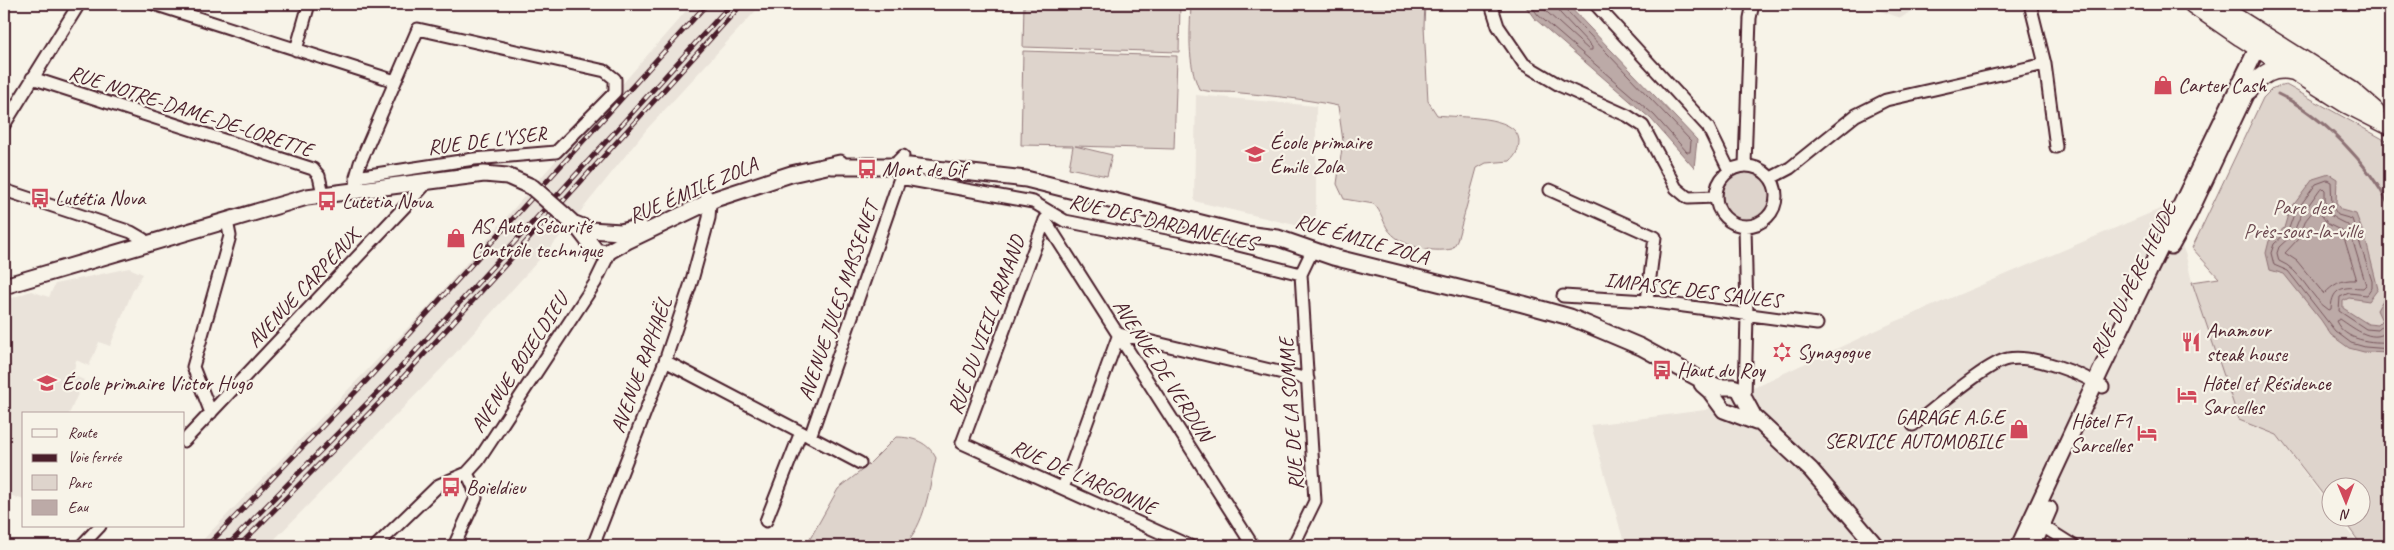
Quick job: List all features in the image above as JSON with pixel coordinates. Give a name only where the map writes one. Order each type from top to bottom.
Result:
[{"type":"main road","points":[[2193,4],[2260,44],[2282,48],[2352,91],[2390,126]]},
{"type":"main road","points":[[2214,4],[2294,71],[2345,103],[2390,126]]},
{"type":"main road","name":"RUE DU PÈRE HEUDE","points":[[2099,385],[2248,90],[2260,44]]},
{"type":"main road","name":"RUE DU PÈRE HEUDE","points":[[2019,546],[2037,523],[2099,385],[2260,44]]},
{"type":"main road","points":[[2248,90],[2262,75],[2271,70],[2284,68],[2294,71]]},
{"type":"main road","name":"RUE ÉMILE ZOLA","points":[[602,249],[747,179],[792,174],[832,166],[863,156],[900,166],[954,164],[1006,177],[1037,182],[1245,234],[1283,239],[1333,257],[1570,317],[1641,347],[1695,378],[1715,386],[1729,387]]},
{"type":"main road","points":[[4,286],[111,255],[144,242],[227,221],[356,183],[425,180],[469,174],[493,174],[514,178],[532,187],[602,249]]},
{"type":"main road","name":"RUE ÉMILE ZOLA","points":[[570,220],[586,229],[621,232],[634,229],[707,198]]},
{"type":"main road","points":[[604,230],[616,239],[602,249],[591,238],[604,230]]},
{"type":"main road","name":"RUE ÉMILE ZOLA","points":[[1695,378],[1719,402]]},
{"type":"main road","points":[[1760,424],[1748,417],[1722,408],[1719,402],[1719,395],[1729,387],[1742,391],[1750,413],[1811,470],[1876,546]]},
{"type":"main road","points":[[1731,412],[1740,410],[1745,399]]},
{"type":"main road","name":"RUE DU PÈRE HEUDE","points":[[2033,546],[2037,523]]},
{"type":"street","points":[[4,125],[79,4]]},
{"type":"street","points":[[154,4],[396,81],[360,163],[356,183]]},
{"type":"street","points":[[296,50],[309,4]]},
{"type":"street","points":[[1491,4],[1498,26],[1524,64],[1561,86],[1628,116],[1643,126],[1676,188],[1688,198],[1716,196]]},
{"type":"street","points":[[1595,4],[1708,127],[1729,170]]},
{"type":"street","points":[[1745,165],[1750,18],[1754,4]]},
{"type":"street","points":[[2030,4],[2045,64],[2056,147]]},
{"type":"street","name":"RUE DE L'YSER","points":[[356,183],[474,159],[556,152],[615,92],[615,79],[605,71],[418,29],[396,81]]},
{"type":"street","points":[[1771,178],[1790,168],[1856,115],[1886,100],[2045,64]]},
{"type":"street","name":"RUE NOTRE-DAME-DE-LORETTE","points":[[32,78],[313,169],[319,176],[323,194]]},
{"type":"street","points":[[1745,165],[1755,166],[1771,178],[1777,196],[1770,215],[1754,225],[1745,226],[1728,220],[1721,214],[1716,196],[1719,182],[1729,170],[1745,165]]},
{"type":"street","name":"RUE DES DARDANELLES","points":[[900,166],[1033,202],[1047,217],[1180,244],[1301,274]]},
{"type":"street","name":"AVENUE JULES MASSENET","points":[[766,521],[806,435],[900,166]]},
{"type":"street","name":"AVENUE CARPEAUX","points":[[185,440],[423,187],[425,180]]},
{"type":"street","points":[[4,190],[131,232],[144,242]]},
{"type":"street","points":[[1550,190],[1655,236],[1647,301]]},
{"type":"street","name":"AVENUE RAPHAËL","points":[[593,546],[665,360],[707,226],[707,198]]},
{"type":"street","name":"AVENUE DE VERDUN","points":[[1047,217],[1253,546]]},
{"type":"street","name":"RUE DU VIEIL ARMAND","points":[[962,443],[1047,217]]},
{"type":"street","points":[[211,413],[193,367],[230,236],[227,221]]},
{"type":"street","points":[[1745,226],[1747,315],[1745,399]]},
{"type":"street","name":"AVENUE BOIELDIEU","points":[[467,473],[478,461],[600,272],[602,249]]},
{"type":"street","points":[[1301,274],[1312,249]]},
{"type":"street","name":"RUE DE LA SOMME","points":[[1293,546],[1315,501],[1301,274]]},
{"type":"street","name":"IMPASSE DES SAULES","points":[[1563,296],[1647,301],[1817,324]]},
{"type":"street","points":[[1063,488],[1119,334],[1308,379]]},
{"type":"street","points":[[1913,425],[1988,368],[2008,358],[2034,360],[2099,385]]},
{"type":"street","points":[[665,360],[860,463]]},
{"type":"street","points":[[1729,387],[1742,378],[1746,372]]},
{"type":"street","name":"RUE DE L'ARGONNE","points":[[962,443],[1190,546]]},
{"type":"street","points":[[376,546],[439,485],[467,473],[474,486],[476,498],[454,546]]},
{"type":"street","points":[[2037,523],[2074,546]]},
{"type":"street","points":[[81,546],[98,528]]},
{"type":"shaded area","points":[[692,4],[762,4],[647,129],[564,232],[442,368],[268,546],[197,546],[430,305]]},
{"type":"shaded area","points":[[1860,4],[1921,4],[1901,18]]},
{"type":"shaded area","name":"École primaire Émile Zola","points":[[1196,95],[1316,106],[1316,230],[1194,201]]},
{"type":"shaded area","points":[[2167,206],[2186,256],[2192,282],[2239,419],[2277,435],[2322,497],[2322,528],[2346,528],[2360,546],[1625,546],[1591,425],[1705,410],[1890,324]]},
{"type":"shaded area","name":"École primaire Victor Hugo","points":[[129,268],[143,274],[133,290],[110,346],[99,342],[89,366],[76,360],[73,375],[84,380],[70,412],[22,412],[22,499],[4,493],[4,301],[31,291],[49,297],[55,284]]},
{"type":"green space","points":[[1024,4],[1180,4],[1179,52],[1023,47]]},
{"type":"green space","points":[[1191,4],[1425,4],[1424,26],[1428,101],[1437,115],[1485,119],[1497,121],[1508,126],[1515,132],[1519,140],[1517,152],[1510,161],[1486,163],[1477,168],[1457,241],[1452,249],[1426,249],[1399,240],[1387,228],[1374,204],[1344,199],[1337,184],[1343,141],[1338,106],[1290,98],[1199,89],[1191,58]]},
{"type":"green space","points":[[1023,51],[1177,56],[1174,149],[1075,146],[1112,155],[1107,176],[1069,168],[1073,146],[1021,145]]},
{"type":"green space","name":"Parc des Près-sous-la-ville","points":[[2286,85],[2390,143],[2390,546],[2362,546],[2349,528],[2372,528],[2372,478],[2322,478],[2322,493],[2277,435],[2239,420],[2192,282],[2219,278],[2192,248],[2263,98],[2273,88]]},
{"type":"green space","points":[[1753,171],[1766,178],[1772,186],[1772,206],[1766,214],[1758,220],[1743,221],[1730,214],[1724,206],[1723,191],[1730,178],[1738,172]]},
{"type":"green space","points":[[896,437],[914,439],[924,444],[936,458],[926,505],[911,537],[903,546],[806,546],[838,489],[866,467]]},
{"type":"water","points":[[1524,4],[1567,4],[1697,140],[1694,168],[1651,119],[1534,18]]},
{"type":"water","points":[[2329,174],[2337,179],[2336,203],[2341,210],[2356,214],[2366,241],[2378,289],[2369,301],[2349,298],[2343,301],[2343,308],[2368,324],[2378,325],[2382,321],[2377,310],[2383,300],[2390,303],[2390,353],[2364,352],[2349,348],[2331,335],[2284,274],[2270,270],[2266,253],[2269,241],[2284,228],[2289,211],[2313,179]]},
{"type":"waterway","points":[[2278,94],[2311,114],[2343,142],[2370,174],[2390,207]]},
{"type":"railway","points":[[207,546],[368,379],[707,4]]},
{"type":"railway","points":[[227,546],[382,388],[731,4]]},
{"type":"railway","points":[[239,546],[388,394],[742,4]]},
{"type":"place","name":"Carter Cash","points":[[2163,85]]},
{"type":"place","name":"École primaire Émile Zola","points":[[1255,154]]},
{"type":"place","name":"Mont de Gif","points":[[867,169]]},
{"type":"place","name":"Lutétia Nova","points":[[40,198]]},
{"type":"place","name":"Lutetia Nova","points":[[327,201]]},
{"type":"place","name":"AS Auto Sécurité Contrôle technique","points":[[456,238]]},
{"type":"place","name":"Anamour steak house","points":[[2191,342]]},
{"type":"place","name":"Synagogue","points":[[1782,352]]},
{"type":"place","name":"Haut du Roy","points":[[1662,370]]},
{"type":"place","name":"École primaire Victor Hugo","points":[[47,383]]},
{"type":"place","name":"Hôtel et Résidence Sarcelles","points":[[2187,395]]},
{"type":"place","name":"GARAGE A.G.E SERVICE AUTOMOBILE","points":[[2019,429]]},
{"type":"place","name":"Hôtel F1 Sarcelles","points":[[2147,433]]},
{"type":"place","name":"Boieldieu","points":[[451,487]]}]
